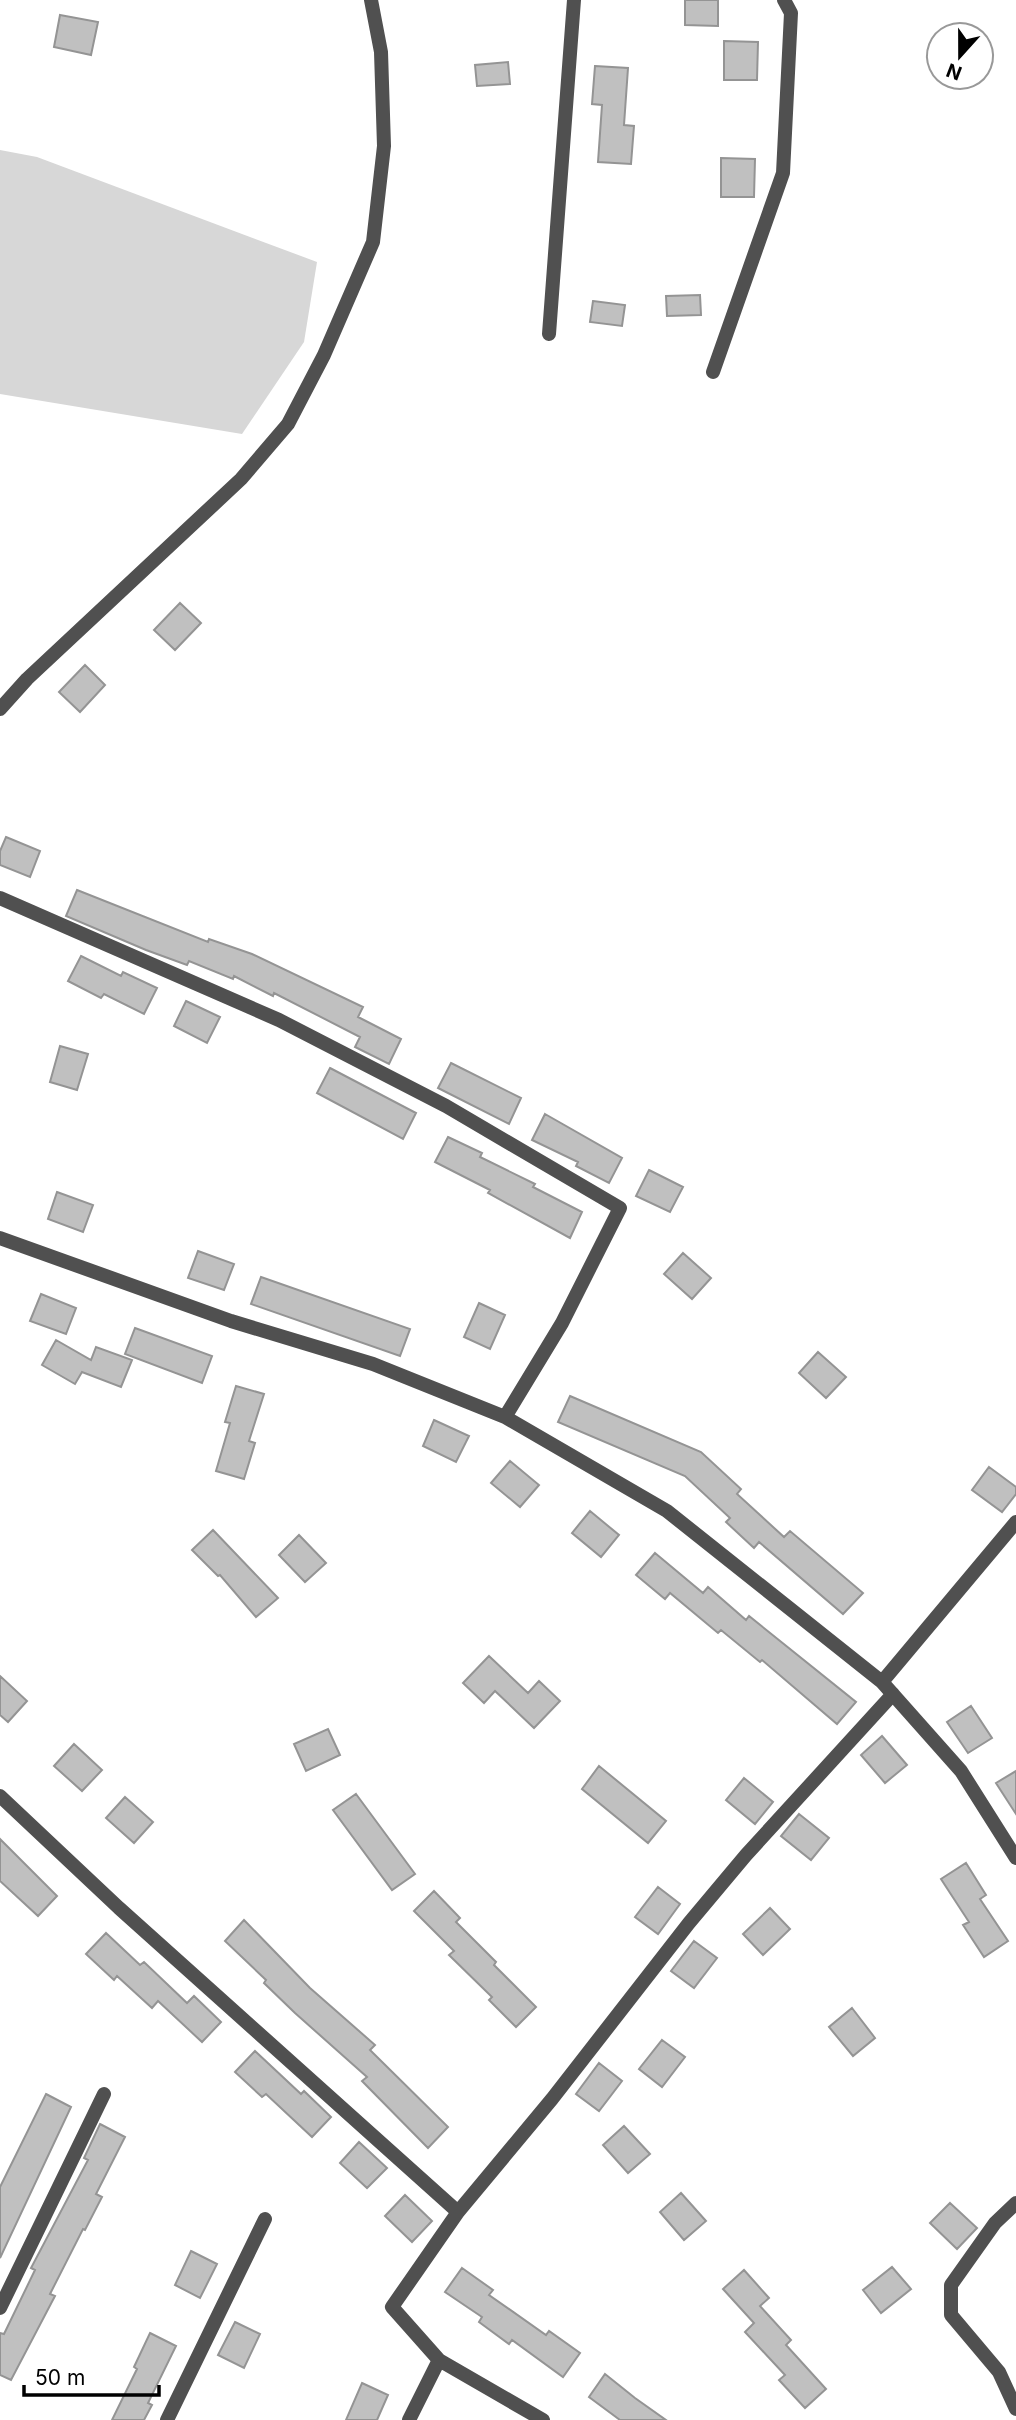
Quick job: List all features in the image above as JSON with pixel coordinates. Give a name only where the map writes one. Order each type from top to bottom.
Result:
[{"type":"street","points":[[0,709],[27,679],[240,479],[288,425],[324,355],[373,242],[384,146],[382,52],[371,0]]},
{"type":"street","points":[[549,334],[573,0]]},
{"type":"street","points":[[712,372],[783,173],[790,13],[784,0]]},
{"type":"street","points":[[0,898],[279,1020],[446,1107],[620,1208],[562,1322],[505,1417]]},
{"type":"street","points":[[0,1238],[231,1321],[373,1364],[505,1417],[667,1511],[882,1682],[961,1771],[1016,1858]]},
{"type":"street","points":[[882,1682],[1016,1522]]},
{"type":"street","points":[[543,2420],[439,2360],[391,2307],[458,2212],[746,1855],[893,1695]]},
{"type":"street","points":[[0,1796],[119,1908],[458,2212]]},
{"type":"street","points":[[0,2308],[104,2094]]},
{"type":"street","points":[[1016,2203],[995,2223],[951,2285],[951,2315],[999,2372],[1016,2409]]},
{"type":"street","points":[[167,2420],[265,2218]]},
{"type":"street","points":[[410,2420],[439,2360]]},
{"type":"shaded area","points":[[0,150],[37,157],[317,262],[304,342],[242,434],[0,394]]},
{"type":"building","points":[[685,0],[718,0],[718,26],[685,25]]},
{"type":"building","points":[[60,15],[98,22],[91,55],[54,47]]},
{"type":"building","points":[[724,41],[758,42],[757,80],[724,80]]},
{"type":"building","points":[[508,62],[510,84],[477,86],[475,65]]},
{"type":"building","points":[[595,66],[628,68],[624,125],[634,126],[631,164],[598,162],[602,105],[592,104]]},
{"type":"building","points":[[721,158],[755,159],[754,197],[721,197]]},
{"type":"building","points":[[700,295],[701,315],[667,316],[666,296]]},
{"type":"building","points":[[593,301],[625,305],[622,326],[590,322]]},
{"type":"building","points":[[180,603],[201,623],[175,650],[154,630]]},
{"type":"building","points":[[85,665],[105,685],[80,712],[59,692]]},
{"type":"building","points":[[6,837],[40,851],[30,877],[0,865],[0,851]]},
{"type":"building","points":[[77,890],[208,942],[209,939],[252,954],[363,1007],[358,1017],[401,1039],[389,1064],[355,1047],[360,1037],[274,993],[273,996],[234,976],[233,979],[189,961],[187,965],[146,950],[66,916]]},
{"type":"building","points":[[81,956],[121,976],[123,972],[157,988],[144,1014],[104,994],[101,998],[68,981]]},
{"type":"building","points":[[186,1001],[220,1017],[207,1043],[174,1026]]},
{"type":"building","points":[[60,1046],[88,1054],[77,1090],[50,1082]]},
{"type":"building","points":[[451,1063],[521,1098],[509,1124],[438,1088]]},
{"type":"building","points":[[330,1068],[416,1113],[403,1139],[317,1093]]},
{"type":"building","points":[[545,1114],[622,1158],[609,1183],[576,1166],[578,1162],[532,1140]]},
{"type":"building","points":[[448,1137],[482,1153],[480,1157],[535,1184],[533,1187],[582,1212],[570,1238],[488,1193],[490,1190],[435,1162]]},
{"type":"building","points":[[649,1170],[683,1187],[670,1212],[636,1196]]},
{"type":"building","points":[[57,1192],[93,1205],[83,1232],[48,1219]]},
{"type":"building","points":[[198,1251],[234,1264],[224,1290],[188,1278]]},
{"type":"building","points":[[683,1253],[711,1278],[692,1299],[664,1274]]},
{"type":"building","points":[[261,1277],[410,1329],[400,1356],[251,1304]]},
{"type":"building","points":[[41,1294],[76,1308],[66,1334],[30,1321]]},
{"type":"building","points":[[479,1303],[505,1315],[490,1349],[464,1337]]},
{"type":"building","points":[[135,1328],[212,1356],[202,1383],[125,1354]]},
{"type":"building","points":[[56,1340],[91,1360],[96,1347],[132,1360],[121,1387],[82,1372],[75,1384],[42,1365]]},
{"type":"building","points":[[818,1352],[846,1377],[826,1398],[799,1373]]},
{"type":"building","points":[[236,1386],[264,1394],[249,1441],[255,1443],[244,1479],[216,1471],[230,1423],[225,1422]]},
{"type":"building","points":[[570,1396],[701,1452],[741,1489],[737,1494],[784,1537],[790,1531],[863,1593],[843,1614],[759,1542],[754,1548],[726,1522],[730,1518],[685,1476],[558,1422]]},
{"type":"building","points":[[434,1420],[469,1436],[456,1462],[423,1446]]},
{"type":"building","points":[[510,1461],[539,1485],[520,1507],[491,1483]]},
{"type":"building","points":[[989,1467],[1016,1487],[1016,1494],[1002,1512],[972,1490]]},
{"type":"building","points":[[590,1511],[619,1535],[601,1557],[572,1533]]},
{"type":"building","points":[[213,1530],[278,1598],[256,1617],[220,1575],[192,1550]]},
{"type":"building","points":[[299,1535],[326,1563],[305,1582],[279,1555]]},
{"type":"building","points":[[655,1553],[703,1593],[708,1587],[746,1620],[749,1616],[856,1702],[837,1724],[762,1660],[760,1662],[721,1630],[718,1633],[670,1593],[665,1599],[636,1575]]},
{"type":"building","points":[[489,1656],[528,1693],[539,1681],[560,1701],[534,1728],[495,1691],[484,1703],[463,1683]]},
{"type":"building","points":[[0,1676],[27,1701],[8,1722],[0,1715]]},
{"type":"building","points":[[971,1706],[992,1738],[968,1753],[947,1722]]},
{"type":"building","points":[[328,1729],[340,1755],[306,1771],[294,1744]]},
{"type":"building","points":[[882,1736],[907,1765],[885,1783],[861,1755]]},
{"type":"building","points":[[74,1744],[102,1770],[82,1791],[54,1766]]},
{"type":"building","points":[[599,1766],[666,1821],[648,1843],[582,1789]]},
{"type":"building","points":[[1016,1771],[1016,1814],[996,1783]]},
{"type":"building","points":[[744,1778],[773,1802],[755,1824],[726,1800]]},
{"type":"building","points":[[356,1794],[415,1874],[392,1890],[333,1810]]},
{"type":"building","points":[[125,1797],[153,1822],[134,1843],[106,1818]]},
{"type":"building","points":[[799,1814],[829,1838],[811,1860],[781,1836]]},
{"type":"building","points":[[0,1839],[57,1896],[38,1916],[0,1881]]},
{"type":"building","points":[[966,1863],[986,1895],[980,1899],[1008,1941],[984,1957],[963,1925],[969,1922],[941,1879]]},
{"type":"building","points":[[658,1887],[680,1904],[658,1934],[635,1917]]},
{"type":"building","points":[[434,1891],[460,1918],[456,1922],[536,2007],[516,2027],[489,2000],[492,1997],[449,1955],[454,1951],[414,1911]]},
{"type":"building","points":[[770,1908],[790,1929],[763,1955],[743,1934]]},
{"type":"building","points":[[244,1920],[310,1988],[375,2045],[370,2050],[448,2127],[428,2148],[362,2081],[367,2077],[295,2013],[264,1983],[266,1980],[225,1941]]},
{"type":"building","points":[[106,1933],[140,1965],[144,1962],[187,2003],[194,1996],[221,2022],[202,2042],[158,2001],[152,2008],[117,1976],[114,1980],[86,1954]]},
{"type":"building","points":[[694,1941],[717,1958],[694,1988],[671,1971]]},
{"type":"building","points":[[852,2008],[875,2038],[853,2056],[829,2027]]},
{"type":"building","points":[[662,2040],[685,2057],[662,2087],[639,2069]]},
{"type":"building","points":[[255,2051],[301,2094],[304,2091],[331,2117],[312,2137],[266,2094],[262,2097],[235,2072]]},
{"type":"building","points":[[599,2063],[622,2081],[599,2111],[576,2094]]},
{"type":"building","points":[[46,2094],[71,2107],[0,2258],[0,2187]]},
{"type":"building","points":[[100,2124],[125,2137],[96,2194],[102,2197],[50,2294],[55,2296],[11,2380],[0,2375],[0,2333],[4,2334],[35,2270],[31,2268],[88,2160],[84,2158]]},
{"type":"building","points":[[624,2126],[650,2154],[628,2173],[603,2145]]},
{"type":"building","points":[[359,2142],[387,2168],[367,2188],[340,2163]]},
{"type":"building","points":[[681,2193],[706,2221],[684,2240],[660,2212]]},
{"type":"building","points":[[405,2195],[432,2221],[412,2242],[385,2216]]},
{"type":"building","points":[[950,2203],[977,2228],[957,2249],[930,2223]]},
{"type":"building","points":[[191,2251],[217,2264],[200,2298],[175,2285]]},
{"type":"building","points":[[892,2267],[911,2289],[881,2313],[863,2290]]},
{"type":"building","points":[[462,2268],[493,2290],[489,2295],[546,2335],[549,2331],[580,2353],[563,2377],[512,2340],[509,2344],[479,2322],[482,2317],[445,2292]]},
{"type":"building","points":[[744,2270],[769,2298],[760,2306],[791,2340],[786,2345],[826,2389],[805,2408],[779,2380],[785,2375],[745,2332],[754,2323],[723,2289]]},
{"type":"building","points":[[235,2322],[260,2334],[244,2368],[218,2355]]},
{"type":"building","points":[[150,2333],[176,2346],[148,2403],[152,2405],[144,2420],[112,2420],[137,2369],[134,2367]]},
{"type":"building","points":[[605,2374],[666,2420],[620,2420],[589,2397]]},
{"type":"building","points":[[362,2383],[388,2395],[377,2420],[346,2420]]}]
